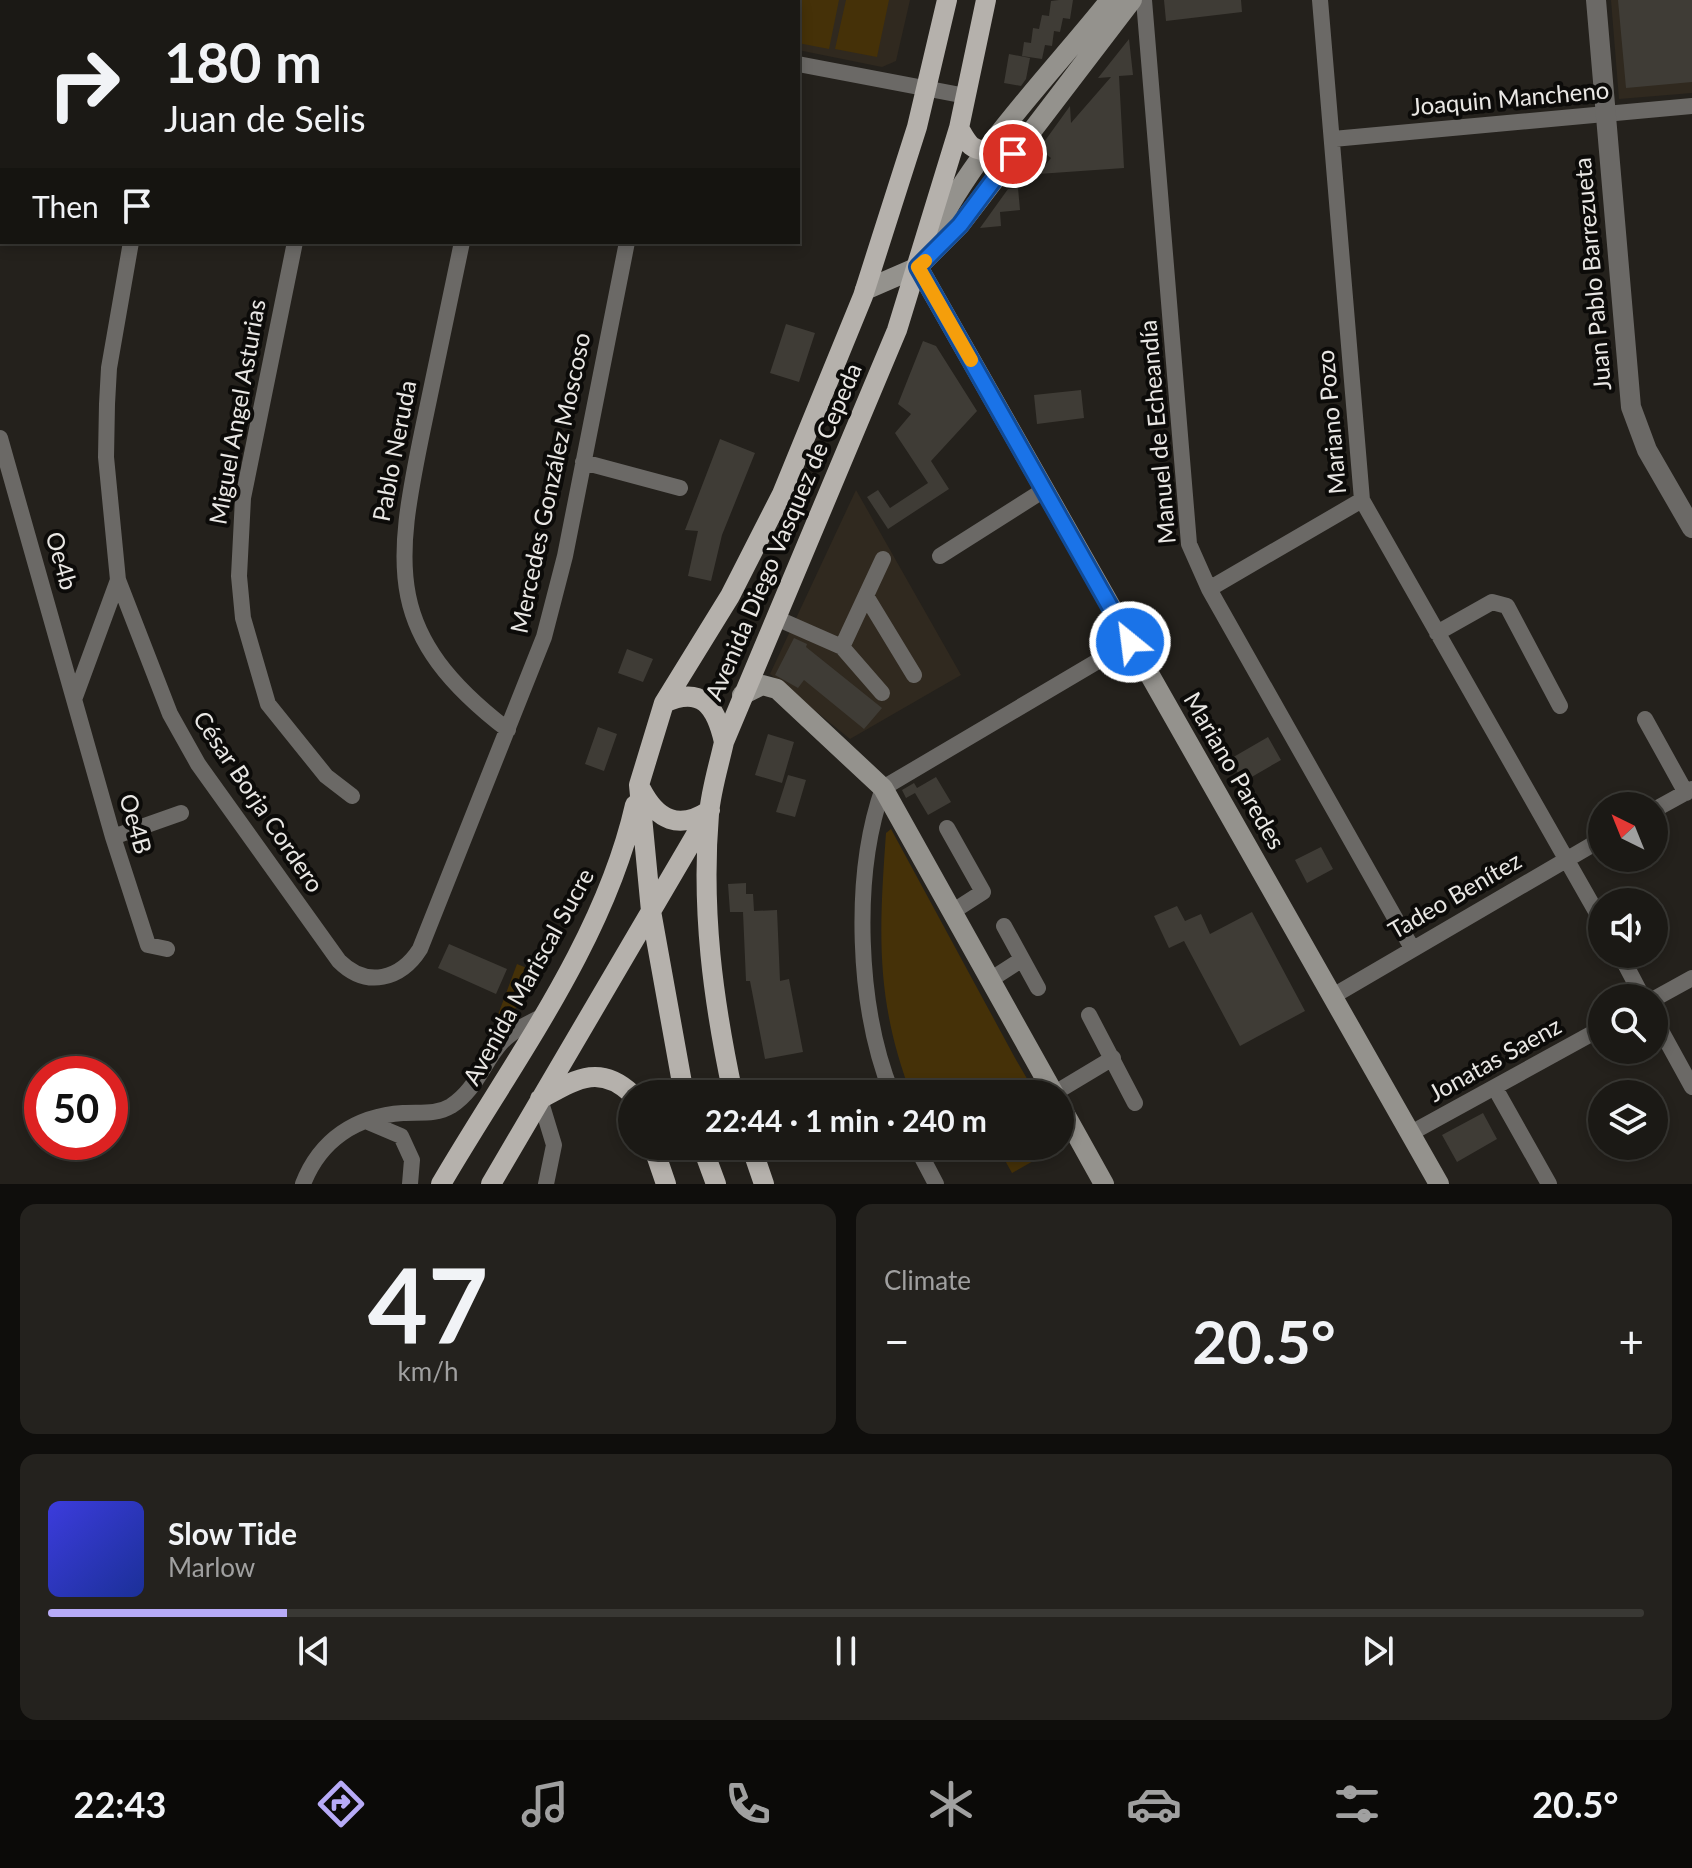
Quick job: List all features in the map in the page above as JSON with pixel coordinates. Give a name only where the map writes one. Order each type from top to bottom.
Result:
[{"type":"main road","name":"Avenida Diego Vasquez de Cepeda","points":[[681,1080],[651,911],[639,785],[664,703],[730,596],[782,494],[865,290],[927,88],[947,0]]},
{"type":"main road","name":"Avenida Diego Vasquez de Cepeda","points":[[730,1080],[713,997],[706,876],[710,810],[724,742],[892,344],[959,128],[986,0]]},
{"type":"main road","points":[[865,290],[918,267],[960,225],[1110,0]]},
{"type":"main road","points":[[918,267],[945,211],[989,150],[1132,0]]},
{"type":"main road","points":[[959,128],[970,146],[979,151],[989,150]]},
{"type":"main road","name":"Mariano Paredes","points":[[918,267],[1439,1184]]},
{"type":"main road","points":[[742,695],[762,685],[777,689],[883,788],[1046,1080]]},
{"type":"main road","points":[[664,703],[685,696],[705,702],[720,723],[724,742]]},
{"type":"main road","points":[[639,785],[647,801],[668,820],[685,823],[710,810]]},
{"type":"main road","name":"Avenida Mariscal Sucre","points":[[441,1184],[543,1016],[604,901],[624,853],[639,785]]},
{"type":"main road","points":[[491,1184],[710,810]]},
{"type":"main road","points":[[540,1099],[568,1084],[595,1075],[618,1084]]},
{"type":"main road","points":[[1074,1130],[1104,1184]]},
{"type":"main road","points":[[658,1160],[666,1184]]},
{"type":"main road","points":[[707,1160],[716,1184]]},
{"type":"main road","points":[[756,1160],[764,1184]]},
{"type":"street","name":"Manuel de Echeandía","points":[[1144,0],[1189,544],[1209,589],[1412,948]]},
{"type":"street","name":"Mariano Pozo","points":[[1320,0],[1362,500],[1588,896]]},
{"type":"street","name":"Juan Pablo Barrezueta","points":[[1596,0],[1631,407],[1647,450],[1692,528]]},
{"type":"street","points":[[800,64],[966,96]]},
{"type":"street","name":"Joaquin Mancheno","points":[[1333,139],[1692,106]]},
{"type":"street","name":"César Borja Cordero","points":[[131,244],[109,368],[107,404],[106,457],[118,580],[170,714],[198,764],[339,961],[354,974],[375,978],[397,974],[420,949],[508,730]]},
{"type":"street","name":"Miguel Angel Asturias","points":[[295,244],[243,498],[239,576],[243,618],[268,704],[326,776],[352,796]]},
{"type":"street","name":"Pablo Neruda","points":[[462,244],[405,513],[403,574],[421,635],[436,662],[475,705],[508,730]]},
{"type":"street","name":"Mercedes González Moscoso","points":[[508,730],[544,637],[627,244]]},
{"type":"street","name":"Oe4b","points":[[0,438],[75,697]]},
{"type":"street","points":[[583,462],[680,488]]},
{"type":"street","points":[[940,556],[1044,490]]},
{"type":"street","points":[[1209,589],[1327,517],[1362,500]]},
{"type":"street","points":[[842,647],[883,559]]},
{"type":"street","points":[[75,697],[118,580]]},
{"type":"street","points":[[866,596],[914,675]]},
{"type":"street","points":[[1437,633],[1492,602],[1507,606],[1560,706]]},
{"type":"street","points":[[776,618],[842,647],[882,693]]},
{"type":"street","points":[[888,1080],[871,1022],[864,925],[870,830],[883,788],[1130,642]]},
{"type":"street","name":"Oe4B","points":[[75,697],[113,837],[148,945],[167,949]]},
{"type":"street","points":[[1645,719],[1689,791],[1668,802]]},
{"type":"street","points":[[113,837],[181,813]]},
{"type":"street","points":[[947,828],[983,892],[952,912]]},
{"type":"street","name":"Tadeo Benítez","points":[[1333,996],[1588,847]]},
{"type":"street","points":[[1004,926],[1038,988]]},
{"type":"street","points":[[990,980],[1021,960]]},
{"type":"street","points":[[1668,991],[1692,978]]},
{"type":"street","points":[[1089,1015],[1135,1103]]},
{"type":"street","points":[[303,1184],[309,1168],[341,1130],[391,1114],[433,1113],[453,1104],[477,1081],[501,1043],[543,1016]]},
{"type":"street","name":"Jonatas Saenz","points":[[1411,1133],[1588,1036]]},
{"type":"street","points":[[1668,1043],[1692,1087]]},
{"type":"street","points":[[1074,1082],[1113,1058]]},
{"type":"street","points":[[1495,1088],[1549,1184]]},
{"type":"street","points":[[540,1099],[554,1145],[546,1184]]},
{"type":"street","points":[[367,1121],[383,1125],[401,1136],[412,1160],[410,1184]]},
{"type":"street","points":[[923,1160],[936,1184]]},
{"type":"shaded area","points":[[800,0],[910,0],[896,61],[882,67],[800,50]]},
{"type":"shaded area","points":[[800,0],[839,0],[829,49],[800,43]]},
{"type":"shaded area","points":[[846,0],[889,0],[877,57],[835,49]]},
{"type":"shaded area","points":[[1611,0],[1692,0],[1692,93],[1619,99]]},
{"type":"shaded area","points":[[856,490],[961,675],[850,739],[770,674]]},
{"type":"shaded area","points":[[891,829],[1028,1080],[906,1080],[891,1027],[882,965],[886,833]]},
{"type":"shaded area","points":[[517,964],[539,973],[526,999],[493,1028]]},
{"type":"shaded area","points":[[1005,1160],[1035,1160],[1012,1173]]},
{"type":"building","points":[[1073,0],[1070,19],[1063,18],[1060,32],[1054,31],[1052,46],[1045,45],[1042,59],[1022,56],[1024,42],[1031,43],[1033,28],[1039,29],[1042,15],[1049,16],[1051,1]]},
{"type":"building","points":[[1164,0],[1241,0],[1242,12],[1166,21]]},
{"type":"building","points":[[1618,0],[1692,0],[1692,82],[1626,88]]},
{"type":"building","points":[[1129,39],[1133,75],[1119,76],[1124,168],[1038,174],[1051,158],[1039,149],[1070,106],[1071,123],[1111,77],[1098,78]]},
{"type":"building","points":[[1009,54],[1030,58],[1026,79],[1021,86],[1004,83]]},
{"type":"building","points":[[1018,188],[1020,210],[1000,212],[1001,226],[980,228],[1008,189]]},
{"type":"building","points":[[786,324],[815,333],[799,382],[770,373]]},
{"type":"building","points":[[923,341],[936,346],[977,411],[931,461],[949,489],[888,529],[867,497],[878,490],[890,508],[928,483],[895,433],[911,414],[898,404]]},
{"type":"building","points":[[1081,390],[1084,418],[1037,424],[1034,395]]},
{"type":"building","points":[[720,439],[755,453],[722,535],[711,581],[688,576],[698,531],[685,530]]},
{"type":"building","points":[[794,638],[807,644],[806,647],[882,708],[864,729],[804,680],[798,688],[775,675]]},
{"type":"building","points":[[627,649],[653,659],[643,682],[618,673]]},
{"type":"building","points":[[598,727],[617,734],[604,771],[585,764]]},
{"type":"building","points":[[768,734],[794,742],[782,783],[755,775]]},
{"type":"building","points":[[1268,737],[1281,760],[1243,782],[1230,759]]},
{"type":"building","points":[[788,775],[806,780],[795,817],[776,812]]},
{"type":"building","points":[[936,777],[951,802],[928,815],[915,793],[906,798],[902,790],[914,783],[917,788]]},
{"type":"building","points":[[1321,847],[1333,869],[1307,883],[1295,860]]},
{"type":"building","points":[[746,883],[746,894],[753,894],[754,911],[777,910],[780,981],[789,979],[803,1052],[765,1059],[750,981],[746,981],[743,912],[730,912],[728,884]]},
{"type":"building","points":[[1177,906],[1185,921],[1201,914],[1210,934],[1252,912],[1305,1011],[1240,1046],[1184,941],[1169,948],[1154,916]]},
{"type":"building","points":[[449,944],[507,969],[496,994],[438,968]]},
{"type":"building","points":[[1483,1113],[1497,1139],[1457,1162],[1442,1135]]},
{"type":"slow traffic","points":[[925,261],[918,267],[971,360]]},
{"type":"route","points":[[1013,154],[960,225],[918,267],[1130,642]]}]
